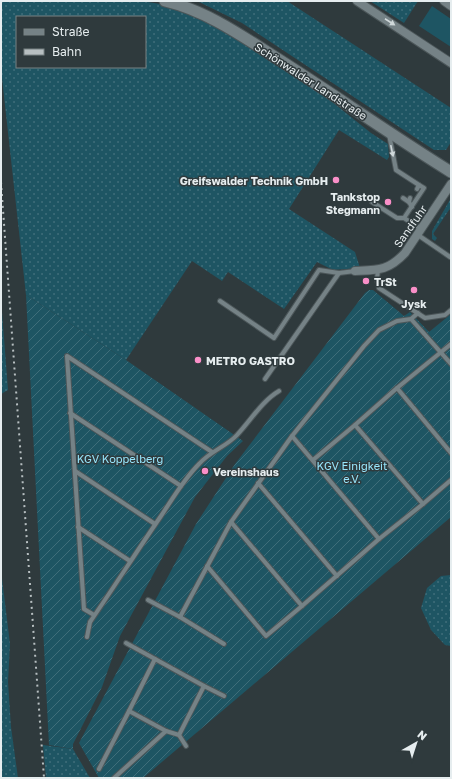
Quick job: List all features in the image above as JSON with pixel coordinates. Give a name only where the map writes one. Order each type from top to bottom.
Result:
[{"type":"main road","name":"Schönwalder Landstraße","points":[[165,1],[202,14],[233,30],[388,132],[449,168]]},
{"type":"street","points":[[357,1],[451,63]]},
{"type":"street","points":[[444,1],[451,6]]},
{"type":"street","name":"Sandfuhr","points":[[355,271],[378,270],[387,267],[398,260],[405,253],[451,184]]},
{"type":"lane","points":[[388,132],[396,170],[407,180],[418,187],[424,188],[404,218]]},
{"type":"lane","points":[[404,197],[410,200],[412,207]]},
{"type":"lane","points":[[372,202],[397,218],[404,218],[450,257]]},
{"type":"lane","points":[[220,301],[274,338],[319,270],[339,273],[355,271]]},
{"type":"lane","points":[[378,270],[377,279],[379,288],[426,318],[445,316],[451,310]]},
{"type":"lane","points":[[265,379],[339,273]]},
{"type":"lane","points":[[180,617],[231,522],[292,436],[364,346],[379,330],[397,320],[411,319],[418,313]]},
{"type":"lane","points":[[411,319],[451,364]]},
{"type":"lane","points":[[313,460],[451,344]]},
{"type":"lane","points":[[94,615],[84,608],[67,356],[212,452]]},
{"type":"lane","points":[[397,388],[451,453]]},
{"type":"lane","points":[[87,637],[90,622],[94,615],[181,486],[198,464],[212,452],[219,449],[236,436],[270,396],[279,391]]},
{"type":"lane","points":[[70,413],[181,486]]},
{"type":"lane","points":[[355,425],[423,504]]},
{"type":"lane","points":[[292,436],[379,539]]},
{"type":"lane","points":[[75,470],[155,524]]},
{"type":"lane","points":[[207,566],[266,636],[379,539],[451,480]]},
{"type":"lane","points":[[258,483],[337,576]]},
{"type":"lane","points":[[231,522],[302,606]]},
{"type":"lane","points":[[78,527],[130,561]]},
{"type":"lane","points":[[148,600],[180,617],[224,644]]},
{"type":"lane","points":[[126,643],[224,696]]},
{"type":"lane","points":[[99,769],[155,659]]},
{"type":"lane","points":[[178,735],[204,686]]},
{"type":"lane","points":[[129,710],[166,731],[178,735],[186,746]]},
{"type":"lane","points":[[114,778],[166,731]]},
{"type":"green space","points":[[142,1],[172,6],[229,32],[311,85],[371,133],[388,144],[389,157],[387,160],[339,130],[289,209],[355,252],[360,268],[333,270],[317,262],[284,309],[228,272],[222,281],[192,261],[126,360],[26,295],[1,69],[1,2]]},
{"type":"green space","points":[[197,1],[287,1],[451,108],[451,142],[446,150],[434,150],[242,23]]},
{"type":"green space","points":[[370,1],[418,1],[404,23]]},
{"type":"green space","points":[[432,6],[451,19],[451,47],[419,26]]},
{"type":"green space","points":[[451,198],[451,207],[433,234],[437,238],[435,241],[432,239],[432,231]]},
{"type":"green space","name":"KGV Einigkeit e.V.","points":[[369,290],[373,290],[404,316],[410,312],[429,332],[451,314],[451,517],[143,778],[99,778],[79,743],[196,524],[235,464],[365,293]]},
{"type":"green space","name":"KGV Koppelberg","points":[[26,295],[126,360],[243,441],[227,456],[195,497],[120,636],[102,687],[73,744],[73,749],[49,745]]},
{"type":"green space","points":[[1,299],[8,390],[1,394]]},
{"type":"green space","points":[[1,570],[10,644],[8,682],[11,727],[18,778],[1,778]]},
{"type":"green space","points":[[451,575],[451,646],[445,645],[431,630],[421,608],[427,588],[441,576]]},
{"type":"green space","points":[[43,745],[73,749],[90,778],[46,778]]},
{"type":"railway","points":[[1,182],[44,778]]},
{"type":"place","name":"Greifswalder Technik GmbH","points":[[336,180]]},
{"type":"place","name":"Tankstop Stegmann","points":[[388,202]]},
{"type":"place","name":"TrSt","points":[[366,281]]},
{"type":"place","name":"Jysk","points":[[414,290]]},
{"type":"place","name":"METRO GASTRO","points":[[198,360]]},
{"type":"place","name":"Vereinshaus","points":[[205,471]]}]
